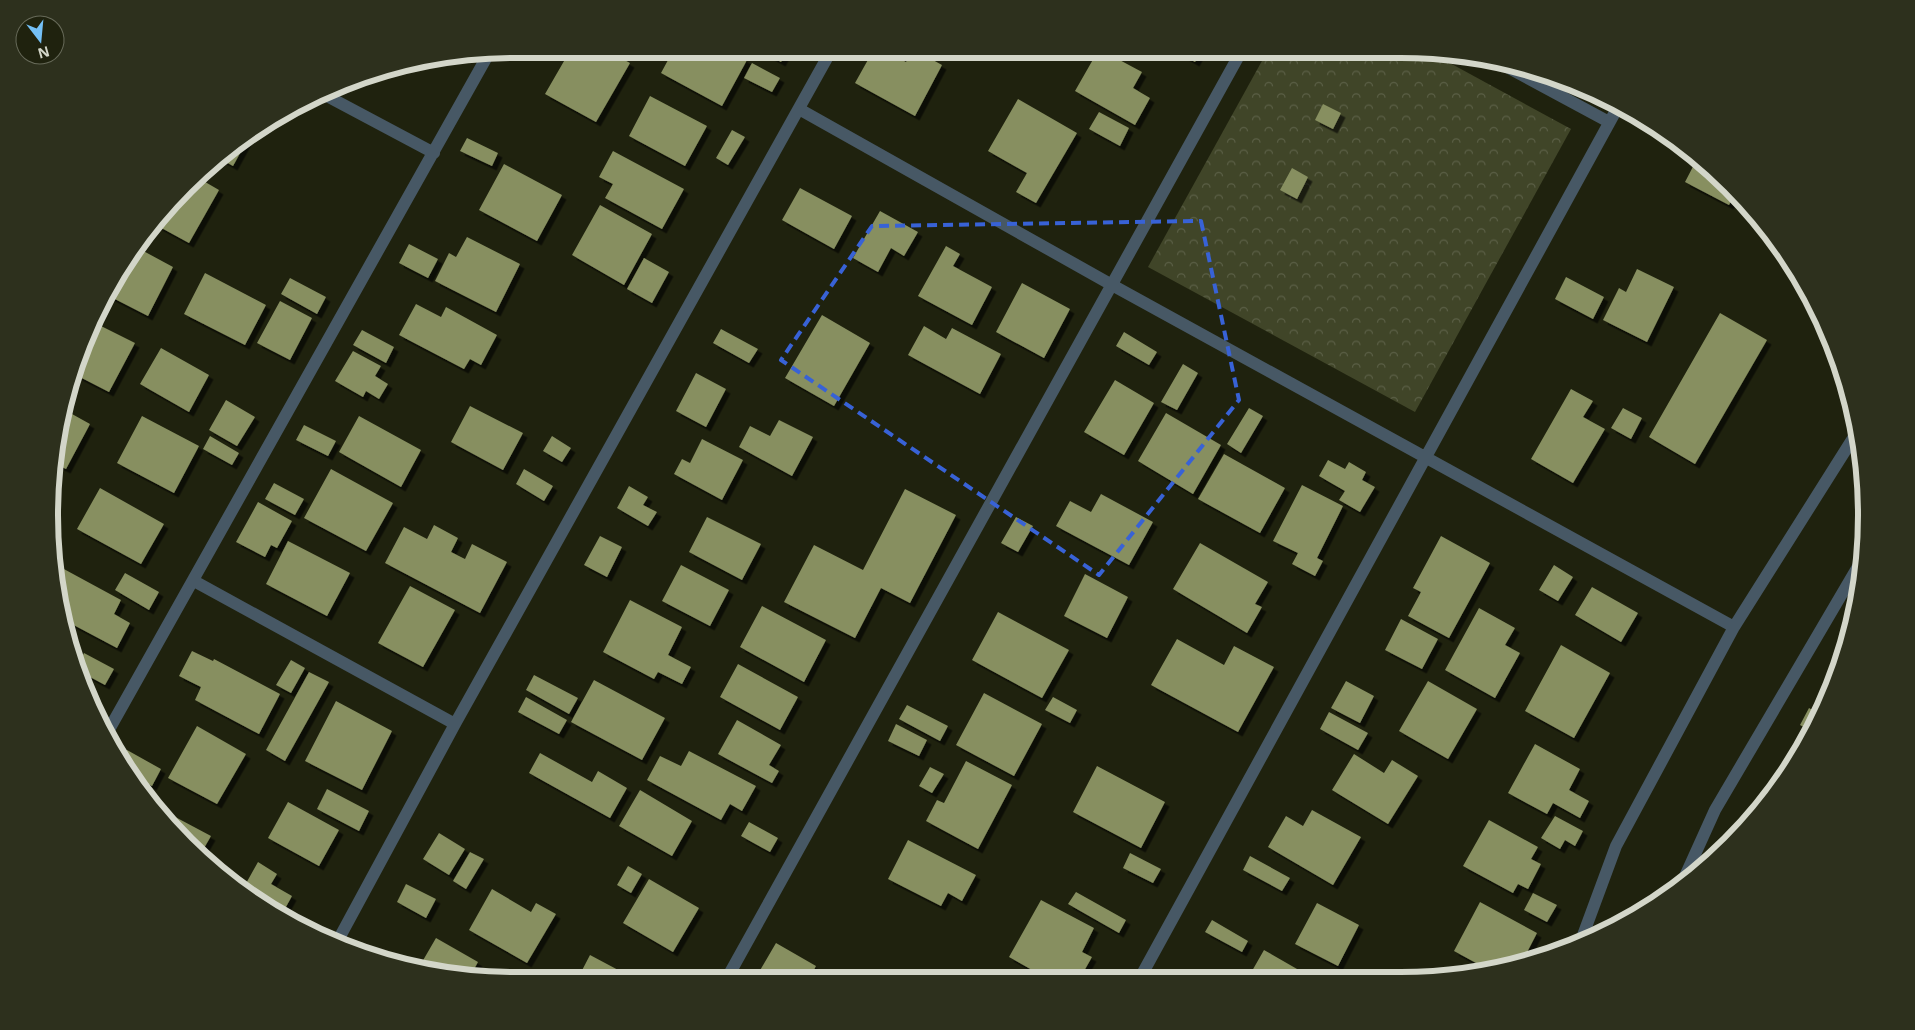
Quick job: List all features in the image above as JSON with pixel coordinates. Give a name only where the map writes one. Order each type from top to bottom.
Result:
[{"type":"street","points":[[110,727],[194,581],[486,58]]},
{"type":"street","points":[[339,938],[455,724],[827,58]]},
{"type":"street","points":[[730,972],[1238,58]]},
{"type":"street","points":[[1519,73],[1610,122]]},
{"type":"street","points":[[329,97],[434,153]]},
{"type":"street","points":[[799,109],[1112,285],[1734,627]]},
{"type":"street","points":[[1143,972],[1615,112]]},
{"type":"street","points":[[1583,934],[1616,846],[1734,627],[1852,441]]},
{"type":"street","points":[[1688,871],[1716,810],[1854,573]]},
{"type":"street","points":[[194,581],[455,724]]},
{"type":"highlighted area","points":[[1201,221],[1239,400],[1099,575],[781,360],[872,226]]},
{"type":"green space","points":[[1264,58],[1443,59],[1571,129],[1415,412],[1148,267]]},
{"type":"building","points":[[566,58],[621,58],[630,63],[596,122],[545,94]]},
{"type":"building","points":[[669,58],[743,58],[747,60],[722,106],[661,73]]},
{"type":"building","points":[[774,58],[783,58],[781,62]]},
{"type":"building","points":[[869,58],[898,58],[906,62],[908,58],[929,58],[942,65],[915,116],[855,83]]},
{"type":"building","points":[[1094,58],[1116,58],[1142,72],[1133,88],[1150,98],[1135,125],[1075,91]]},
{"type":"building","points":[[1188,58],[1197,58],[1195,62]]},
{"type":"building","points":[[752,63],[780,78],[772,92],[744,78]]},
{"type":"building","points":[[650,96],[707,126],[685,166],[629,136]]},
{"type":"building","points":[[1018,99],[1077,133],[1036,203],[1016,192],[1027,173],[988,151]]},
{"type":"building","points":[[1323,104],[1341,113],[1333,129],[1315,120]]},
{"type":"building","points":[[1099,112],[1129,128],[1120,146],[1089,129]]},
{"type":"building","points":[[732,130],[745,137],[728,165],[716,158]]},
{"type":"building","points":[[467,138],[498,153],[492,166],[460,151]]},
{"type":"building","points":[[243,147],[233,166],[225,161]]},
{"type":"building","points":[[613,151],[684,189],[662,229],[605,198],[613,184],[599,177]]},
{"type":"building","points":[[504,164],[562,195],[537,241],[479,210]]},
{"type":"building","points":[[1694,164],[1732,200],[1729,205],[1685,182]]},
{"type":"building","points":[[1292,168],[1308,177],[1297,199],[1280,190]]},
{"type":"building","points":[[203,180],[219,190],[189,243],[160,227]]},
{"type":"building","points":[[800,188],[852,216],[834,249],[782,220]]},
{"type":"building","points":[[600,205],[652,234],[624,285],[572,255]]},
{"type":"building","points":[[880,211],[918,232],[904,256],[891,248],[878,272],[853,258]]},
{"type":"building","points":[[467,237],[520,264],[496,312],[435,281],[449,253],[456,257]]},
{"type":"building","points":[[409,244],[438,259],[428,278],[399,263]]},
{"type":"building","points":[[946,246],[960,254],[953,266],[992,287],[972,325],[918,296]]},
{"type":"building","points":[[142,250],[173,267],[148,316],[113,298]]},
{"type":"building","points":[[644,258],[669,272],[652,303],[627,289]]},
{"type":"building","points":[[1637,269],[1674,287],[1647,342],[1603,320],[1619,288],[1626,292]]},
{"type":"building","points":[[205,273],[266,305],[245,345],[184,314]]},
{"type":"building","points":[[1566,277],[1604,297],[1593,319],[1555,299]]},
{"type":"building","points":[[290,278],[326,297],[317,314],[281,294]]},
{"type":"building","points":[[1022,283],[1070,309],[1044,358],[996,332]]},
{"type":"building","points":[[280,301],[312,318],[290,360],[257,343]]},
{"type":"building","points":[[416,304],[441,317],[446,307],[497,335],[481,365],[470,359],[464,369],[399,335]]},
{"type":"building","points":[[1720,313],[1767,340],[1695,464],[1649,437]]},
{"type":"building","points":[[822,315],[870,343],[834,406],[785,378]]},
{"type":"building","points":[[99,325],[135,343],[109,392],[79,377]]},
{"type":"building","points":[[924,326],[946,339],[952,328],[1001,354],[980,394],[908,355]]},
{"type":"building","points":[[721,329],[758,349],[749,363],[713,343]]},
{"type":"building","points":[[362,330],[394,347],[386,363],[353,345]]},
{"type":"building","points":[[1124,332],[1157,352],[1149,365],[1116,346]]},
{"type":"building","points":[[161,348],[209,375],[189,412],[140,384]]},
{"type":"building","points":[[353,351],[381,366],[375,376],[388,384],[379,399],[366,391],[363,397],[335,381]]},
{"type":"building","points":[[1183,364],[1198,373],[1177,410],[1161,402]]},
{"type":"building","points":[[696,373],[726,389],[706,427],[676,411]]},
{"type":"building","points":[[1115,380],[1154,403],[1124,455],[1084,432]]},
{"type":"building","points":[[1571,389],[1593,401],[1583,417],[1605,429],[1573,483],[1531,459]]},
{"type":"building","points":[[226,400],[255,417],[237,446],[209,430]]},
{"type":"building","points":[[470,406],[523,433],[503,470],[451,442]]},
{"type":"building","points":[[1249,408],[1263,416],[1241,453],[1227,444]]},
{"type":"building","points":[[1623,408],[1642,418],[1631,439],[1611,428]]},
{"type":"building","points":[[69,412],[90,424],[66,469],[60,466]]},
{"type":"building","points":[[1166,413],[1221,445],[1193,494],[1138,461]]},
{"type":"building","points":[[142,416],[199,446],[174,493],[117,463]]},
{"type":"building","points":[[359,416],[421,450],[401,487],[339,452]]},
{"type":"building","points":[[779,420],[813,437],[792,476],[739,447],[750,426],[770,436]]},
{"type":"building","points":[[304,425],[336,441],[328,456],[296,440]]},
{"type":"building","points":[[210,436],[239,453],[232,465],[203,449]]},
{"type":"building","points":[[552,436],[571,448],[562,462],[543,451]]},
{"type":"building","points":[[702,439],[743,460],[722,500],[674,474],[682,459],[690,463]]},
{"type":"building","points":[[1224,454],[1285,488],[1260,533],[1198,499]]},
{"type":"building","points":[[1328,460],[1345,469],[1349,462],[1366,472],[1362,480],[1375,487],[1360,512],[1339,500],[1345,491],[1319,476]]},
{"type":"building","points":[[331,469],[393,503],[366,551],[304,518]]},
{"type":"building","points":[[524,469],[553,486],[544,501],[516,484]]},
{"type":"building","points":[[274,483],[304,499],[295,515],[265,499]]},
{"type":"building","points":[[1302,485],[1343,506],[1317,558],[1323,561],[1315,576],[1292,564],[1298,553],[1273,541]]},
{"type":"building","points":[[629,486],[648,497],[643,505],[657,512],[648,526],[617,508]]},
{"type":"building","points":[[100,488],[164,524],[141,564],[77,529]]},
{"type":"building","points":[[905,489],[956,515],[910,603],[881,588],[855,638],[784,602],[814,545],[863,570]]},
{"type":"building","points":[[1101,494],[1153,522],[1129,565],[1056,526],[1070,501],[1091,512]]},
{"type":"building","points":[[258,502],[292,521],[277,548],[271,545],[265,557],[236,542]]},
{"type":"building","points":[[707,517],[761,544],[742,580],[689,552]]},
{"type":"building","points":[[1016,517],[1033,526],[1018,552],[1001,543]]},
{"type":"building","points":[[434,525],[458,538],[451,552],[465,559],[472,544],[507,562],[480,613],[385,563],[404,527],[427,539]]},
{"type":"building","points":[[600,536],[622,547],[607,577],[584,565]]},
{"type":"building","points":[[1441,536],[1490,563],[1449,638],[1408,616],[1421,592],[1413,588]]},
{"type":"building","points":[[288,541],[350,573],[327,616],[266,584]]},
{"type":"building","points":[[1200,543],[1268,582],[1255,604],[1262,607],[1247,633],[1173,589]]},
{"type":"building","points":[[681,565],[729,590],[710,626],[662,601]]},
{"type":"building","points":[[1554,565],[1573,577],[1558,601],[1539,590]]},
{"type":"building","points":[[62,568],[121,600],[114,614],[130,623],[117,648],[71,623],[61,571]]},
{"type":"building","points":[[125,573],[159,592],[149,610],[115,590]]},
{"type":"building","points":[[1085,574],[1128,597],[1107,638],[1064,616]]},
{"type":"building","points":[[410,586],[455,610],[423,667],[378,643]]},
{"type":"building","points":[[1592,587],[1638,613],[1621,642],[1575,615]]},
{"type":"building","points":[[630,600],[682,627],[668,655],[691,667],[682,684],[658,672],[654,679],[603,652]]},
{"type":"building","points":[[762,606],[826,640],[804,682],[740,647]]},
{"type":"building","points":[[1479,608],[1515,628],[1505,645],[1520,653],[1495,698],[1445,670]]},
{"type":"building","points":[[998,612],[1069,650],[1042,698],[972,660]]},
{"type":"building","points":[[1401,619],[1438,639],[1422,669],[1385,650]]},
{"type":"building","points":[[1177,639],[1224,665],[1234,646],[1274,667],[1238,732],[1151,685]]},
{"type":"building","points":[[1561,645],[1610,673],[1574,738],[1525,711]]},
{"type":"building","points":[[192,651],[213,661],[214,659],[280,694],[259,734],[195,700],[201,687],[179,676]]},
{"type":"building","points":[[84,653],[114,669],[105,685],[87,675],[81,659]]},
{"type":"building","points":[[291,660],[305,668],[291,693],[276,685]]},
{"type":"building","points":[[738,664],[798,697],[780,730],[720,697]]},
{"type":"building","points":[[309,672],[329,682],[285,761],[266,750]]},
{"type":"building","points":[[534,675],[578,698],[569,714],[526,690]]},
{"type":"building","points":[[594,680],[665,718],[642,760],[571,722]]},
{"type":"building","points":[[1346,681],[1374,696],[1360,723],[1331,708]]},
{"type":"building","points":[[1428,681],[1477,709],[1448,759],[1399,731]]},
{"type":"building","points":[[984,693],[1042,724],[1014,776],[956,745]]},
{"type":"building","points":[[526,697],[567,720],[559,734],[518,712]]},
{"type":"building","points":[[1053,697],[1077,710],[1070,723],[1045,710]]},
{"type":"building","points":[[336,701],[392,731],[362,790],[305,761]]},
{"type":"building","points":[[907,705],[948,726],[940,741],[899,719]]},
{"type":"building","points":[[1809,708],[1813,710],[1805,727],[1800,725]]},
{"type":"building","points":[[1329,712],[1368,733],[1358,750],[1320,729]]},
{"type":"building","points":[[737,720],[781,745],[769,765],[779,771],[772,783],[718,754]]},
{"type":"building","points":[[896,724],[927,740],[919,756],[888,741]]},
{"type":"building","points":[[197,726],[246,754],[217,804],[168,778]]},
{"type":"building","points":[[1535,744],[1580,769],[1569,790],[1589,801],[1580,818],[1553,803],[1547,814],[1508,793]]},
{"type":"building","points":[[127,750],[161,769],[152,786],[143,781],[125,754]]},
{"type":"building","points":[[689,751],[756,786],[742,811],[730,804],[721,820],[647,780],[660,756],[681,766]]},
{"type":"building","points":[[540,753],[592,782],[598,771],[627,788],[610,818],[529,773]]},
{"type":"building","points":[[1354,754],[1384,773],[1392,760],[1418,776],[1388,824],[1332,790]]},
{"type":"building","points":[[966,761],[1012,785],[978,849],[926,821],[937,800],[944,803]]},
{"type":"building","points":[[1097,766],[1165,802],[1141,848],[1073,812]]},
{"type":"building","points":[[930,767],[944,774],[932,793],[919,786]]},
{"type":"building","points":[[327,789],[369,811],[359,831],[317,809]]},
{"type":"building","points":[[640,790],[692,821],[672,856],[619,826]]},
{"type":"building","points":[[288,802],[339,830],[319,866],[268,838]]},
{"type":"building","points":[[1312,810],[1361,837],[1333,885],[1268,847],[1286,816],[1303,826]]},
{"type":"building","points":[[168,813],[211,836],[203,850]]},
{"type":"building","points":[[1555,816],[1583,831],[1575,846],[1565,840],[1560,849],[1541,838]]},
{"type":"building","points":[[1489,820],[1538,847],[1531,859],[1541,864],[1528,889],[1518,884],[1513,893],[1463,866]]},
{"type":"building","points":[[749,822],[778,838],[770,852],[741,836]]},
{"type":"building","points":[[439,833],[465,849],[449,875],[423,859]]},
{"type":"building","points":[[908,840],[976,875],[962,901],[948,893],[941,906],[888,879]]},
{"type":"building","points":[[470,852],[484,859],[466,889],[453,881]]},
{"type":"building","points":[[1130,853],[1161,869],[1153,883],[1123,868]]},
{"type":"building","points":[[1250,856],[1290,878],[1282,891],[1243,870]]},
{"type":"building","points":[[258,862],[277,874],[271,884],[292,896],[284,910],[245,884]]},
{"type":"building","points":[[628,866],[642,874],[631,893],[617,885]]},
{"type":"building","points":[[649,879],[699,908],[673,952],[623,923]]},
{"type":"building","points":[[406,884],[436,899],[426,918],[397,902]]},
{"type":"building","points":[[492,889],[531,912],[536,903],[556,914],[527,963],[469,930]]},
{"type":"building","points":[[1076,892],[1126,920],[1119,933],[1068,904]]},
{"type":"building","points":[[1533,893],[1557,905],[1547,922],[1524,910]]},
{"type":"building","points":[[1041,900],[1094,928],[1082,952],[1092,957],[1083,972],[1036,972],[1009,957]]},
{"type":"building","points":[[1480,902],[1537,933],[1526,955],[1489,964],[1481,965],[1454,951]]},
{"type":"building","points":[[1317,903],[1359,925],[1338,966],[1295,944]]},
{"type":"building","points":[[1212,920],[1248,941],[1242,952],[1205,932]]},
{"type":"building","points":[[436,938],[478,962],[473,971],[422,963]]},
{"type":"building","points":[[776,943],[816,966],[813,972],[759,972]]},
{"type":"building","points":[[1264,950],[1302,972],[1251,972]]},
{"type":"building","points":[[590,955],[622,972],[581,972]]}]
